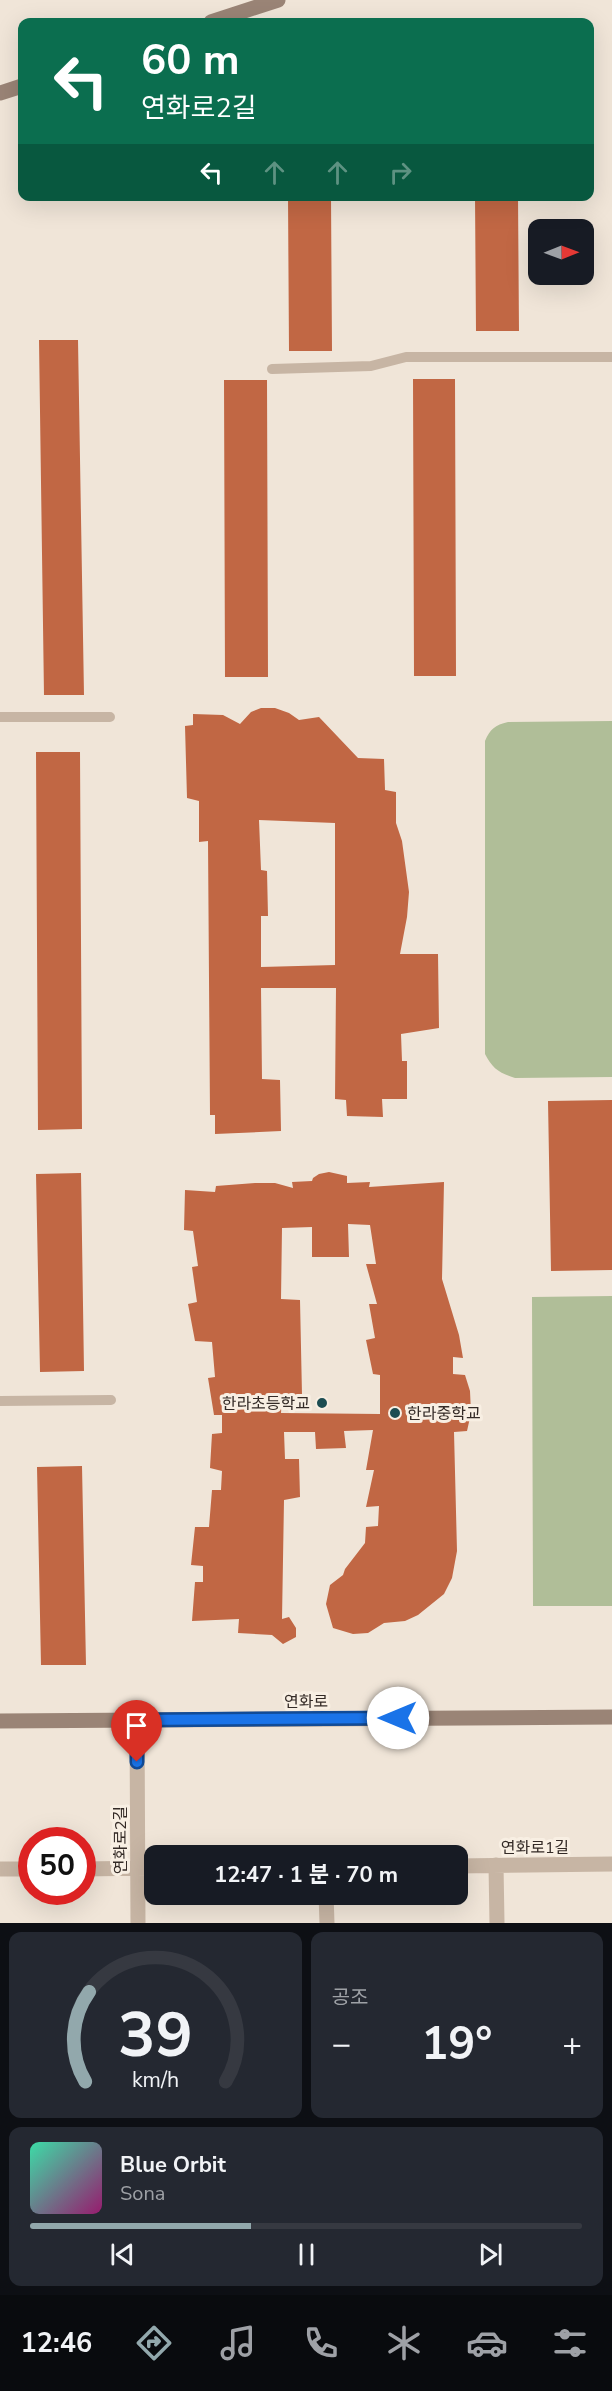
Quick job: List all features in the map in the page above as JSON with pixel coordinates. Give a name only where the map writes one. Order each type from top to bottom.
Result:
[{"type":"main road","points":[[223,18],[278,0]]},
{"type":"main road","points":[[0,93],[18,87]]},
{"type":"main road","name":"연화로","points":[[0,1721],[612,1717]]},
{"type":"street","name":"연화로2길","points":[[137,1720],[138,1923]]},
{"type":"street","name":"연화로1길","points":[[468,1866],[612,1864]]},
{"type":"street","points":[[496,1865],[497,1923]]},
{"type":"street","points":[[96,1869],[144,1868]]},
{"type":"street","points":[[0,1869],[18,1869]]},
{"type":"street","points":[[326,1905],[327,1923]]},
{"type":"lane","points":[[272,369],[371,366],[406,357],[612,357]]},
{"type":"lane","points":[[0,717],[110,717]]},
{"type":"lane","points":[[0,1401],[111,1400]]},
{"type":"green space","points":[[612,721],[612,1077],[515,1078],[497,1069],[485,1054],[485,741],[493,728],[508,722]]},
{"type":"green space","points":[[612,1296],[612,1606],[533,1606],[532,1297]]},
{"type":"building","points":[[288,201],[331,201],[332,351],[289,351]]},
{"type":"building","points":[[475,201],[518,201],[519,331],[476,331]]},
{"type":"building","points":[[39,340],[78,340],[84,695],[44,695]]},
{"type":"building","points":[[413,379],[455,379],[456,676],[414,676]]},
{"type":"building","points":[[224,380],[267,380],[268,677],[225,677]]},
{"type":"building","points":[[261,708],[275,708],[299,720],[319,717],[358,758],[384,759],[385,790],[396,792],[396,823],[402,841],[409,892],[400,954],[438,954],[439,1028],[401,1034],[402,1061],[407,1061],[407,1099],[382,1099],[383,1117],[347,1116],[346,1100],[335,1099],[336,988],[261,988],[262,1079],[280,1080],[281,1131],[215,1134],[215,1115],[210,1115],[208,841],[199,842],[199,801],[187,798],[185,726],[193,725],[193,714],[223,715],[240,724],[251,712]],"holes":[[[259,820],[335,823],[335,965],[261,967],[261,916],[268,916],[267,871],[261,870]]]},
{"type":"building","points":[[36,752],[80,752],[82,1129],[38,1130]]},
{"type":"building","points":[[612,1100],[612,1270],[551,1271],[548,1101]]},
{"type":"building","points":[[329,1172],[347,1176],[347,1183],[370,1182],[369,1187],[444,1182],[442,1279],[459,1335],[463,1358],[453,1357],[453,1374],[465,1375],[470,1391],[471,1413],[467,1431],[454,1432],[457,1551],[452,1578],[444,1594],[418,1615],[405,1621],[384,1623],[368,1633],[353,1634],[333,1628],[326,1604],[330,1585],[343,1575],[365,1543],[366,1527],[378,1526],[379,1506],[366,1507],[374,1470],[366,1470],[373,1430],[344,1431],[346,1448],[316,1449],[315,1432],[284,1432],[285,1459],[299,1459],[300,1497],[284,1500],[282,1619],[289,1617],[296,1628],[296,1637],[283,1644],[272,1635],[238,1633],[239,1619],[192,1621],[195,1582],[203,1582],[203,1566],[191,1565],[195,1527],[209,1527],[212,1490],[221,1490],[222,1471],[210,1468],[212,1434],[222,1433],[222,1415],[214,1415],[208,1378],[215,1377],[212,1342],[195,1341],[188,1304],[197,1302],[192,1267],[198,1266],[193,1231],[184,1230],[185,1190],[215,1192],[216,1186],[255,1183],[275,1183],[293,1188],[292,1182],[312,1181],[319,1174]],"holes":[[[348,1224],[370,1225],[376,1264],[366,1264],[377,1304],[369,1304],[375,1338],[366,1340],[373,1374],[380,1375],[380,1414],[281,1413],[282,1397],[302,1395],[300,1300],[281,1299],[282,1228],[312,1227],[312,1257],[349,1257]]]},
{"type":"building","points":[[81,1173],[84,1371],[40,1372],[36,1174]]},
{"type":"building","points":[[82,1466],[86,1665],[41,1665],[37,1467]]},
{"type":"place","name":"한라초등학교","points":[[322,1403]]},
{"type":"place","name":"한라중학교","points":[[395,1413]]},
{"type":"route","points":[[137,1762],[137,1720],[398,1718]]}]
